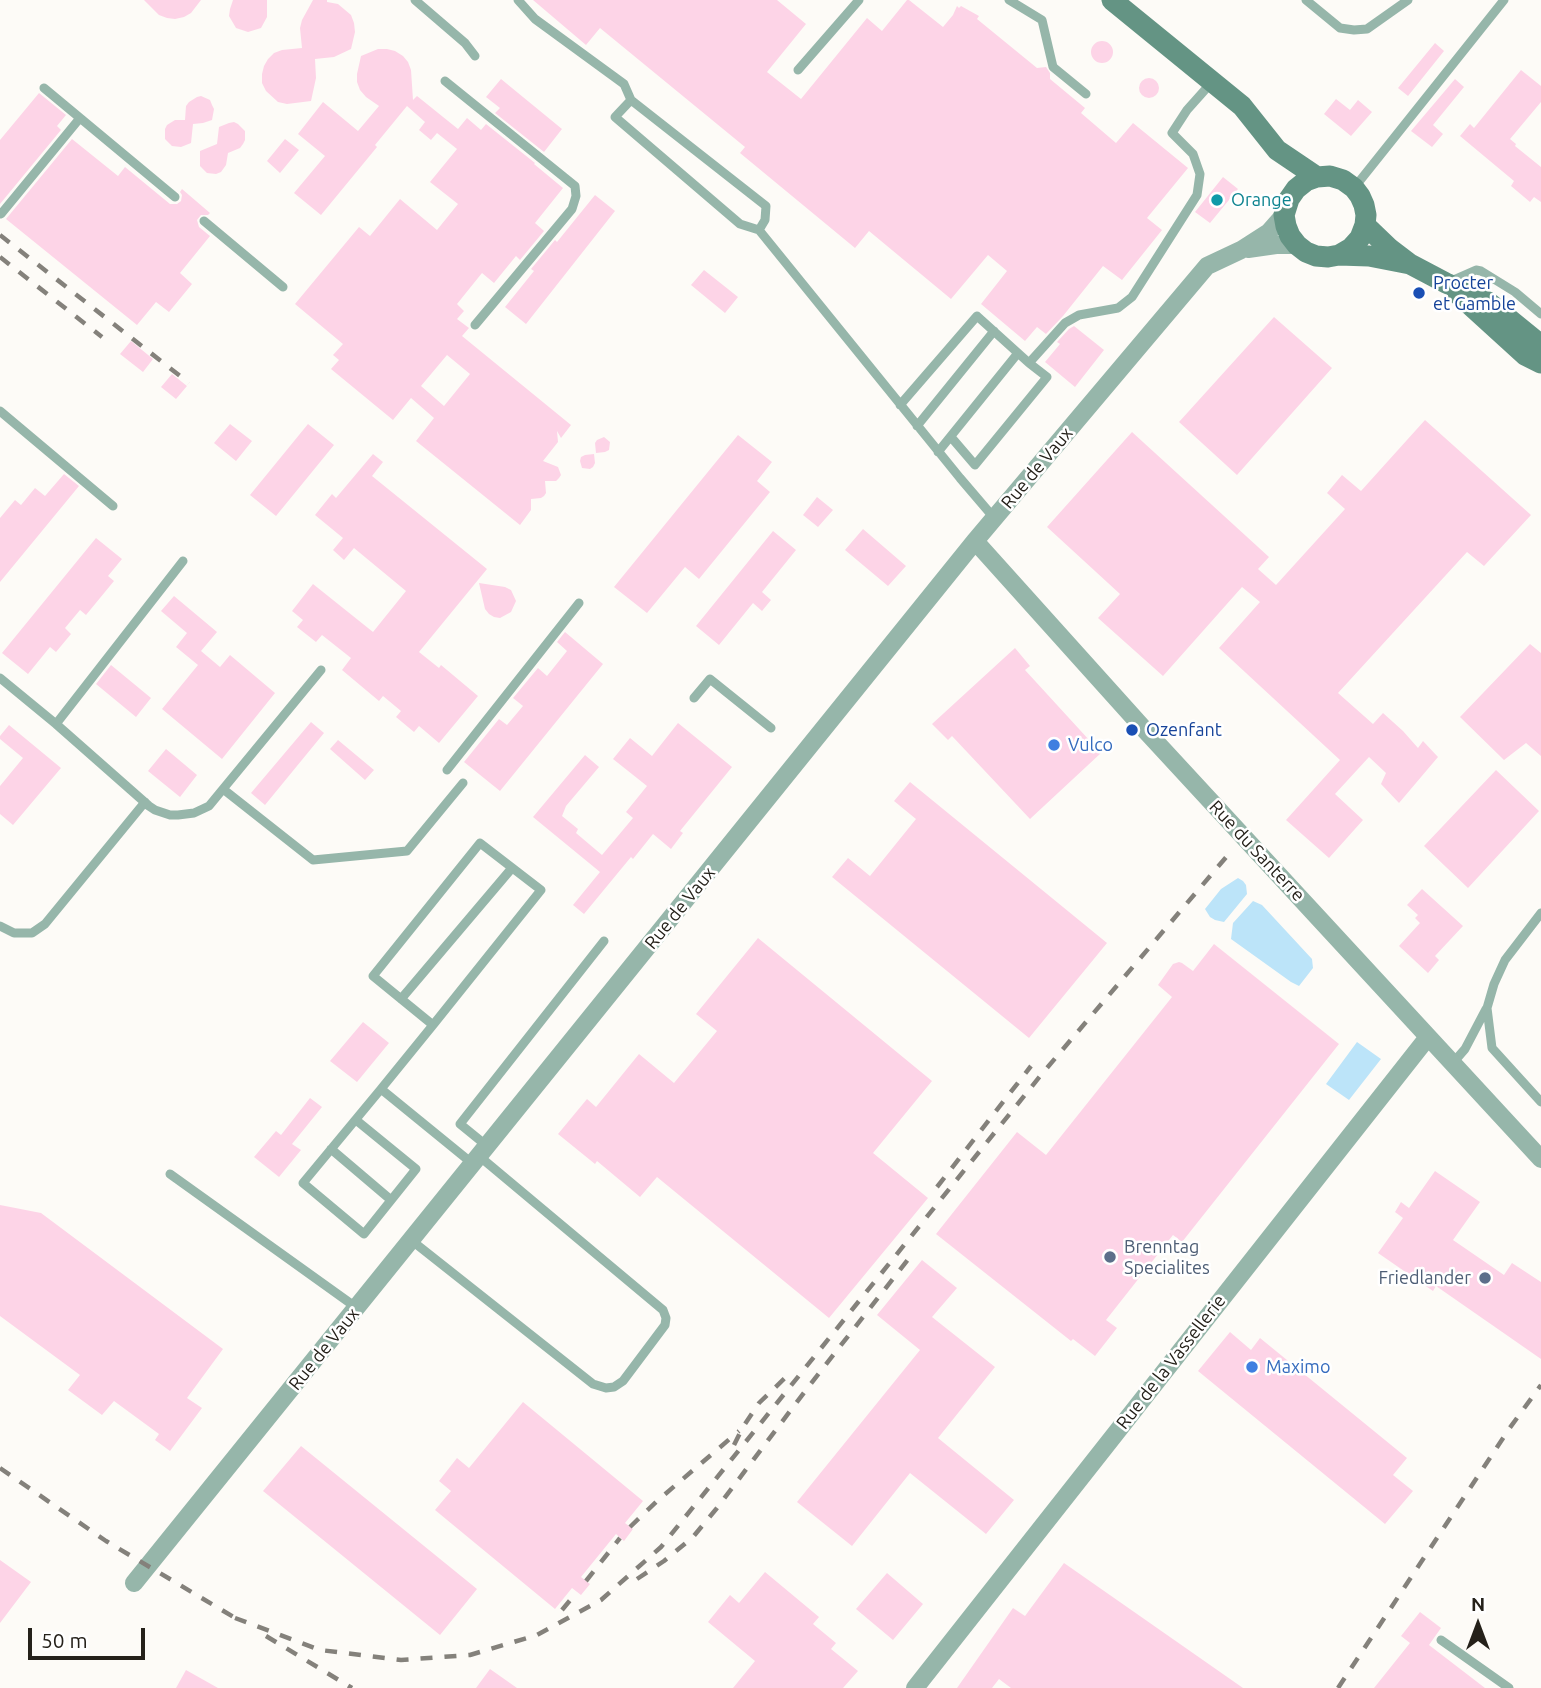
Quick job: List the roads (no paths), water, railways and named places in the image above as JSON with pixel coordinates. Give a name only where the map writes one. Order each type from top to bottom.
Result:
[{"type":"main road","points":[[1112,0],[1242,106],[1277,150],[1317,177]]},
{"type":"main road","points":[[1277,150],[1284,171],[1286,226],[1297,245],[1316,256],[1368,256],[1410,264]]},
{"type":"main road","points":[[1287,207],[1296,189],[1317,177],[1330,176],[1343,180],[1354,188],[1364,205],[1365,225],[1360,238],[1351,248],[1339,255]]},
{"type":"main road","points":[[1365,225],[1410,264],[1488,302],[1541,345]]},
{"type":"main road","points":[[1446,283],[1525,355],[1541,363]]},
{"type":"street","name":"Rue de Vaux","points":[[134,1583],[975,541],[1207,265],[1241,250],[1269,232],[1287,207]]},
{"type":"street","name":"Rue de Vaux","points":[[1241,250],[1297,245]]},
{"type":"street","name":"Rue du Santerre","points":[[975,541],[1144,729],[1541,1159]]},
{"type":"street","name":"Rue de la Vassellerie","points":[[915,1688],[1428,1037]]},
{"type":"lane","points":[[415,0],[465,43],[475,57]]},
{"type":"lane","points":[[518,0],[535,19],[624,84],[631,100],[766,206],[765,220],[759,230]]},
{"type":"lane","points":[[798,70],[859,0]]},
{"type":"lane","points":[[1009,0],[1042,20],[1053,67],[1086,94]]},
{"type":"lane","points":[[1306,0],[1340,28],[1354,30],[1367,29],[1408,0]]},
{"type":"lane","points":[[1354,188],[1504,0]]},
{"type":"lane","points":[[445,80],[575,186],[576,196],[572,209],[475,325]]},
{"type":"lane","points":[[1029,363],[1065,323],[1079,315],[1118,308],[1132,297],[1197,195],[1200,174],[1193,154],[1172,133],[1186,110],[1212,82]]},
{"type":"lane","points":[[44,88],[175,197]]},
{"type":"lane","points":[[631,100],[615,117],[740,224],[759,230],[995,519]]},
{"type":"lane","points":[[1,214],[80,118]]},
{"type":"lane","points":[[204,221],[283,287]]},
{"type":"lane","points":[[1446,283],[1481,271],[1515,292],[1541,314]]},
{"type":"lane","points":[[900,405],[977,316],[1047,377],[975,465],[951,437]]},
{"type":"lane","points":[[917,426],[994,331]]},
{"type":"lane","points":[[939,452],[1018,353]]},
{"type":"lane","points":[[0,411],[113,506]]},
{"type":"lane","points":[[56,724],[183,561]]},
{"type":"lane","points":[[447,770],[579,603]]},
{"type":"lane","points":[[0,678],[155,810],[170,815],[186,815],[209,806],[321,670]]},
{"type":"lane","points":[[694,698],[709,679],[771,728]]},
{"type":"lane","points":[[223,789],[313,860],[407,851],[463,783]]},
{"type":"lane","points":[[0,926],[14,933],[32,933],[45,924],[145,802]]},
{"type":"lane","points":[[356,1120],[416,1169],[364,1234],[303,1183],[356,1120],[433,1025],[541,890],[480,843],[373,976],[433,1025]]},
{"type":"lane","points":[[401,999],[512,868]]},
{"type":"lane","points":[[1452,1064],[1465,1049],[1487,1008],[1505,960],[1541,913]]},
{"type":"lane","points":[[480,1155],[460,1124],[604,941]]},
{"type":"lane","points":[[1487,1008],[1492,1048],[1541,1102]]},
{"type":"lane","points":[[381,1089],[480,1155],[663,1310],[665,1325],[614,1388],[593,1384],[411,1240]]},
{"type":"lane","points":[[331,1149],[391,1200]]},
{"type":"lane","points":[[170,1174],[357,1308]]},
{"type":"lane","points":[[1441,1640],[1509,1688]]},
{"type":"water","points":[[1238,878],[1246,885],[1247,894],[1224,922],[1210,917],[1205,909],[1221,889]]},
{"type":"water","points":[[1253,901],[1262,905],[1312,959],[1313,968],[1299,986],[1231,939],[1233,923]]},
{"type":"water","points":[[1357,1042],[1381,1059],[1349,1100],[1326,1084]]},
{"type":"railway","points":[[0,235],[189,383]]},
{"type":"railway","points":[[0,257],[102,337]]},
{"type":"railway","points":[[235,1618],[320,1650],[401,1660],[470,1655],[537,1635],[601,1600],[661,1547],[1041,1075],[1233,849]]},
{"type":"railway","points":[[937,1187],[1031,1066]]},
{"type":"railway","points":[[637,1579],[693,1537],[910,1257]]},
{"type":"railway","points":[[734,1445],[759,1403],[787,1376]]},
{"type":"railway","points":[[1338,1688],[1541,1385]]},
{"type":"railway","points":[[630,1527],[739,1431]]},
{"type":"railway","points":[[0,1468],[106,1541],[242,1622]]},
{"type":"railway","points":[[586,1581],[620,1538]]},
{"type":"railway","points":[[562,1610],[577,1592]]},
{"type":"railway","points":[[266,1636],[352,1688]]},
{"type":"place","name":"Orange","points":[[1217,200]]},
{"type":"place","name":"Procter et Gamble","points":[[1419,293]]},
{"type":"place","name":"Ozenfant","points":[[1132,730]]},
{"type":"place","name":"Vulco","points":[[1054,745]]},
{"type":"place","name":"Brenntag Specialites","points":[[1110,1257]]},
{"type":"place","name":"Friedlander","points":[[1485,1278]]},
{"type":"place","name":"Maximo","points":[[1252,1367]]}]
